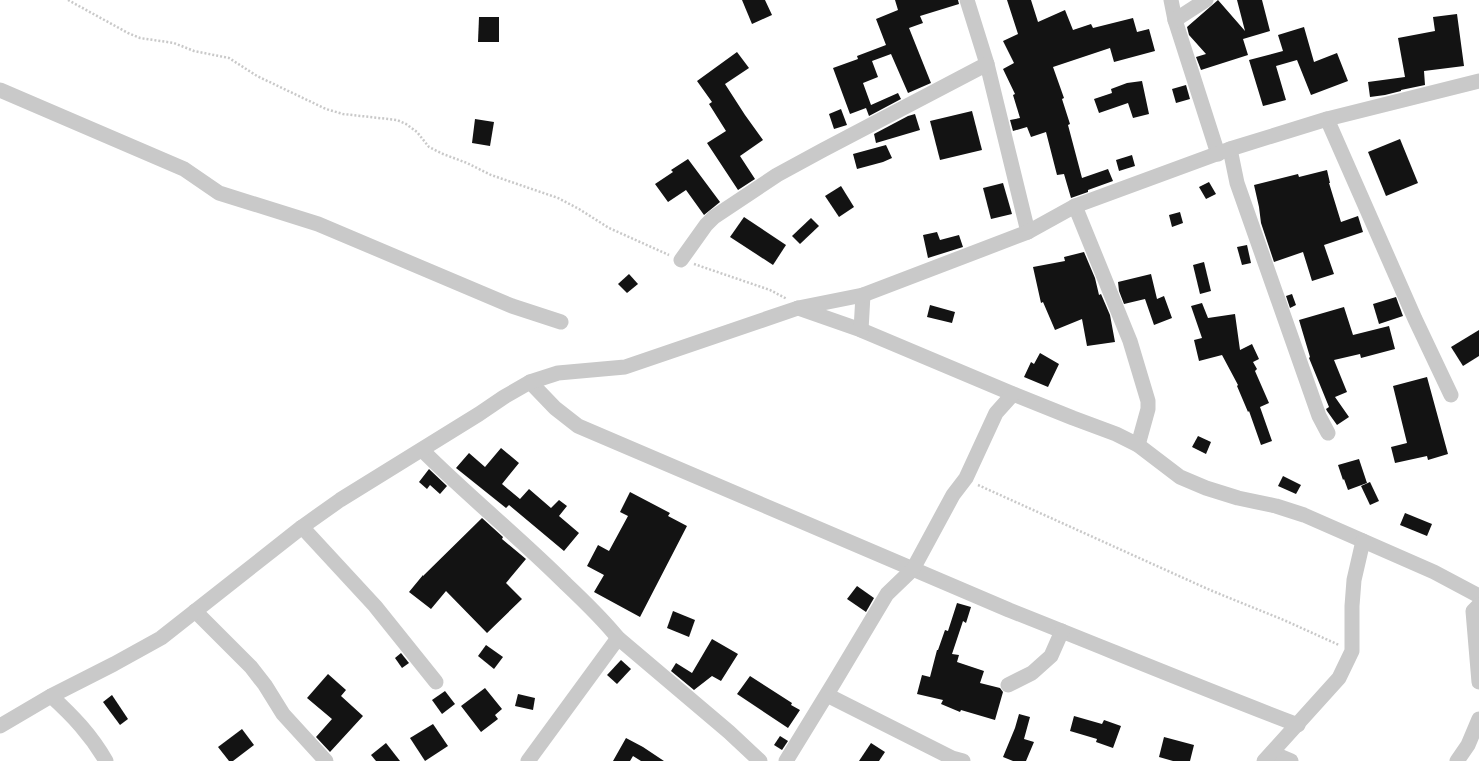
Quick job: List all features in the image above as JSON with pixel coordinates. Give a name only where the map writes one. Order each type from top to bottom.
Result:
[{"type":"street","points":[[967,0],[987,64],[1028,232]]},
{"type":"street","points":[[1171,0],[1175,20],[1237,183],[1319,416],[1328,432]]},
{"type":"street","points":[[1175,20],[1206,0]]},
{"type":"street","points":[[681,260],[706,225],[714,217],[777,175],[987,64]]},
{"type":"street","points":[[0,726],[52,696],[161,638],[302,526],[340,500],[530,382],[558,373],[625,367],[798,308],[863,295],[1028,232],[1075,206],[1224,152],[1327,119],[1479,81]]},
{"type":"street","points":[[0,90],[184,169],[219,193],[318,224],[512,306],[561,322]]},
{"type":"street","points":[[1327,119],[1415,319],[1451,395]]},
{"type":"street","points":[[1075,206],[1130,341],[1148,401],[1148,409],[1138,445]]},
{"type":"street","points":[[861,330],[863,295]]},
{"type":"street","points":[[798,308],[861,330],[1013,394],[1116,434],[1138,445],[1180,476],[1206,488],[1238,498],[1276,506],[1304,515],[1434,572],[1479,596]]},
{"type":"street","points":[[530,382],[555,408],[578,426],[1009,610],[1199,688],[1298,725]]},
{"type":"street","points":[[786,761],[827,695],[886,594],[913,569],[953,494],[966,478],[996,413],[1013,394]]},
{"type":"street","points":[[422,450],[440,469],[527,545],[603,619],[618,638],[729,732],[760,761]]},
{"type":"street","points":[[302,526],[375,606],[436,682]]},
{"type":"street","points":[[1268,757],[1298,725],[1338,678],[1352,651],[1352,606],[1354,580],[1363,541]]},
{"type":"street","points":[[1479,605],[1473,611],[1479,682]]},
{"type":"street","points":[[195,611],[251,667],[265,685],[283,714],[326,761]]},
{"type":"street","points":[[1008,685],[1032,673],[1051,656],[1062,631]]},
{"type":"street","points":[[528,761],[618,638]]},
{"type":"street","points":[[827,695],[952,758],[963,761]]},
{"type":"street","points":[[52,696],[86,730],[106,761]]},
{"type":"street","points":[[1457,761],[1468,745],[1479,720]]},
{"type":"street","points":[[1268,757],[1291,761]]},
{"type":"path","points":[[68,0],[140,38],[174,44],[194,51],[229,58],[257,76],[326,109],[343,114],[397,120],[406,124],[417,132],[429,147],[443,154],[491,175],[558,198],[609,228],[681,260],[784,296],[798,308]]},
{"type":"path","points":[[966,478],[988,490],[1203,586],[1297,625],[1352,651]]},
{"type":"building","points":[[742,0],[765,0],[772,15],[752,24]]},
{"type":"building","points":[[895,0],[958,0],[959,4],[920,16],[923,23],[909,28],[931,83],[908,93],[891,54],[872,61],[878,77],[863,83],[871,105],[898,93],[901,99],[869,116],[866,108],[850,114],[833,68],[858,59],[857,56],[886,45],[876,19],[898,10]]},
{"type":"building","points":[[1007,0],[1031,0],[1038,22],[1065,10],[1073,30],[1091,24],[1093,28],[1133,18],[1137,32],[1149,29],[1155,51],[1114,62],[1110,48],[1053,67],[1064,98],[1062,99],[1070,124],[1068,125],[1082,178],[1108,169],[1113,181],[1071,198],[1064,174],[1057,175],[1046,132],[1031,137],[1027,127],[1013,131],[1010,120],[1020,118],[1013,95],[1015,94],[1003,69],[1014,63],[1003,41],[1018,34]]},
{"type":"building","points":[[1218,0],[1245,31],[1237,0],[1262,0],[1270,31],[1243,39],[1248,55],[1201,70],[1196,57],[1206,54],[1189,35],[1187,27]]},
{"type":"building","points":[[1457,14],[1464,66],[1424,71],[1425,85],[1385,95],[1370,97],[1368,82],[1405,77],[1398,38],[1435,31],[1433,17]]},
{"type":"building","points":[[479,17],[499,17],[499,42],[478,42]]},
{"type":"building","points":[[1304,27],[1314,62],[1337,53],[1348,81],[1311,95],[1297,60],[1276,66],[1286,100],[1263,106],[1249,60],[1283,51],[1278,35]]},
{"type":"building","points":[[737,52],[749,68],[725,84],[763,140],[740,156],[755,179],[738,190],[707,143],[726,131],[709,104],[712,102],[697,81]]},
{"type":"building","points":[[1142,81],[1149,114],[1133,118],[1128,103],[1099,113],[1094,99],[1112,93],[1111,89],[1127,83]]},
{"type":"building","points":[[1186,85],[1190,99],[1176,103],[1172,89]]},
{"type":"building","points":[[841,109],[847,125],[834,129],[829,114]]},
{"type":"building","points":[[972,111],[982,150],[940,160],[930,121]]},
{"type":"building","points":[[915,114],[920,130],[876,143],[874,134],[908,116]]},
{"type":"building","points":[[475,119],[494,122],[490,146],[472,143]]},
{"type":"building","points":[[1400,139],[1418,183],[1386,196],[1368,152]]},
{"type":"building","points":[[886,145],[892,158],[857,169],[853,154]]},
{"type":"building","points":[[1132,155],[1135,166],[1119,171],[1116,160]]},
{"type":"building","points":[[688,159],[720,202],[704,215],[686,190],[668,202],[655,184],[673,172],[671,170]]},
{"type":"building","points":[[1327,170],[1329,183],[1341,222],[1358,216],[1363,232],[1324,245],[1334,274],[1312,281],[1303,252],[1274,262],[1261,223],[1254,185],[1298,174],[1299,177]]},
{"type":"building","points":[[1209,182],[1216,194],[1206,199],[1199,187]]},
{"type":"building","points":[[1003,183],[1012,214],[991,219],[983,188]]},
{"type":"building","points":[[841,186],[854,207],[839,217],[825,196]]},
{"type":"building","points":[[1180,212],[1183,223],[1172,227],[1169,215]]},
{"type":"building","points":[[744,217],[786,245],[773,265],[730,237]]},
{"type":"building","points":[[811,218],[819,226],[800,244],[792,236]]},
{"type":"building","points":[[937,232],[940,240],[959,235],[963,247],[928,258],[923,235]]},
{"type":"building","points":[[1247,245],[1251,263],[1242,265],[1237,247]]},
{"type":"building","points":[[1084,252],[1095,278],[1099,295],[1101,294],[1110,315],[1115,342],[1087,346],[1082,319],[1055,330],[1043,302],[1041,303],[1033,267],[1065,261],[1064,257]]},
{"type":"building","points":[[1204,262],[1211,291],[1200,294],[1193,265]]},
{"type":"building","points":[[629,274],[638,284],[627,293],[618,284]]},
{"type":"building","points":[[1151,274],[1157,299],[1164,296],[1172,318],[1154,325],[1145,299],[1124,304],[1119,291],[1118,282]]},
{"type":"building","points":[[1292,294],[1296,305],[1290,308],[1286,296]]},
{"type":"building","points":[[1396,297],[1403,316],[1379,324],[1373,304]]},
{"type":"building","points":[[1202,303],[1208,318],[1235,314],[1240,350],[1252,344],[1259,359],[1253,362],[1257,369],[1255,371],[1269,403],[1260,407],[1272,441],[1261,445],[1249,411],[1248,412],[1237,386],[1238,385],[1222,355],[1199,361],[1194,340],[1202,338],[1191,306]]},
{"type":"building","points":[[930,305],[955,312],[952,323],[927,317]]},
{"type":"building","points":[[1344,307],[1353,335],[1389,326],[1395,349],[1361,358],[1360,354],[1334,360],[1347,392],[1335,397],[1349,417],[1337,425],[1326,409],[1329,407],[1309,358],[1310,357],[1299,320]]},
{"type":"building","points":[[1479,330],[1479,356],[1463,366],[1451,347]]},
{"type":"building","points":[[1040,353],[1059,364],[1048,387],[1024,377],[1031,362],[1034,364]]},
{"type":"building","points":[[1427,377],[1448,454],[1428,460],[1427,456],[1395,463],[1391,447],[1407,443],[1393,386]]},
{"type":"building","points":[[1198,436],[1211,442],[1206,454],[1192,447]]},
{"type":"building","points":[[501,448],[519,463],[502,484],[520,499],[529,489],[551,508],[559,500],[567,506],[559,516],[579,533],[564,551],[509,505],[506,508],[456,468],[469,453],[485,467]]},
{"type":"building","points":[[1359,459],[1367,483],[1348,490],[1338,465]]},
{"type":"building","points":[[429,469],[447,486],[440,494],[430,485],[427,489],[419,482]]},
{"type":"building","points":[[1283,476],[1301,485],[1296,494],[1278,486]]},
{"type":"building","points":[[1370,482],[1379,501],[1370,505],[1361,486]]},
{"type":"building","points":[[630,492],[670,513],[668,516],[687,526],[640,617],[594,592],[604,575],[587,566],[598,545],[609,551],[628,516],[620,512]]},
{"type":"building","points":[[1405,513],[1432,524],[1427,536],[1400,525]]},
{"type":"building","points":[[482,518],[503,537],[502,539],[526,559],[506,583],[522,599],[487,633],[446,591],[431,609],[409,592],[423,575]]},
{"type":"building","points":[[857,586],[874,598],[866,612],[847,599]]},
{"type":"building","points":[[957,603],[971,607],[966,623],[963,621],[952,654],[959,655],[957,662],[984,671],[980,683],[1000,688],[1003,692],[995,720],[961,710],[960,712],[941,704],[943,700],[917,694],[922,675],[930,677],[937,650],[945,630],[948,631]]},
{"type":"building","points":[[673,611],[695,620],[689,637],[667,628]]},
{"type":"building","points":[[712,639],[738,654],[721,681],[712,676],[694,690],[671,671],[676,663],[692,673]]},
{"type":"building","points":[[486,645],[503,657],[494,669],[478,656]]},
{"type":"building","points":[[401,653],[409,663],[402,668],[395,658]]},
{"type":"building","points":[[621,660],[631,669],[617,684],[607,675]]},
{"type":"building","points":[[328,674],[346,690],[341,696],[363,716],[330,752],[316,737],[332,719],[307,698]]},
{"type":"building","points":[[750,676],[792,703],[791,705],[800,710],[788,728],[737,694]]},
{"type":"building","points":[[485,688],[502,709],[495,715],[498,719],[481,732],[461,706]]},
{"type":"building","points":[[445,691],[455,704],[442,714],[432,700]]},
{"type":"building","points":[[518,694],[535,698],[533,710],[515,706]]},
{"type":"building","points":[[112,695],[128,719],[120,725],[103,702]]},
{"type":"building","points":[[1019,714],[1030,717],[1024,739],[1034,742],[1026,761],[1013,761],[1003,757]]},
{"type":"building","points":[[1074,716],[1102,724],[1104,720],[1121,726],[1113,748],[1096,742],[1097,739],[1070,731]]},
{"type":"building","points":[[433,724],[448,746],[425,761],[410,738]]},
{"type":"building","points":[[242,729],[254,745],[233,761],[229,761],[218,747]]},
{"type":"building","points":[[780,736],[788,741],[782,750],[774,745]]},
{"type":"building","points":[[1164,737],[1194,745],[1190,761],[1173,761],[1159,757]]},
{"type":"building","points":[[626,738],[664,761],[641,761],[633,756],[630,761],[613,761]]},
{"type":"building","points":[[386,743],[400,761],[376,761],[371,755]]},
{"type":"building","points":[[871,743],[885,752],[879,761],[859,761]]}]
